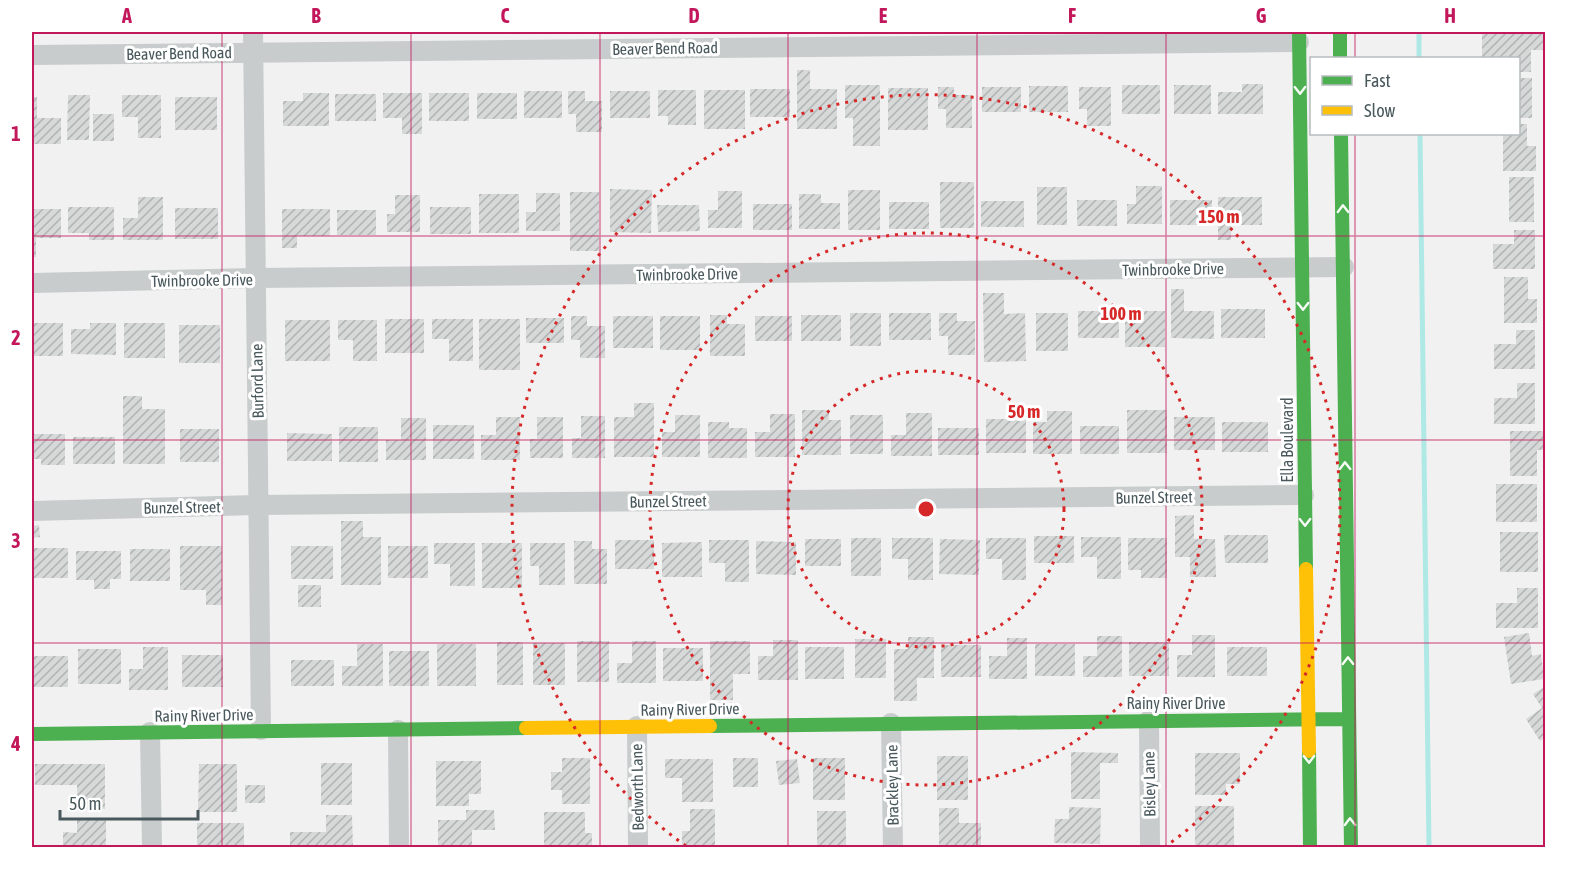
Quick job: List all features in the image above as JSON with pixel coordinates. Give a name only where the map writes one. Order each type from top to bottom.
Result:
[{"type":"main road","points":[[1340,32],[1340,57]]},
{"type":"main road","name":"Ella Boulevard","points":[[1299,37],[1310,848]]},
{"type":"main road","points":[[1341,135],[1351,848]]},
{"type":"main road","name":"Rainy River Drive","points":[[32,734],[1348,719]]},
{"type":"street","name":"Burford Lane","points":[[253,32],[261,730]]},
{"type":"street","name":"Beaver Bend Road","points":[[32,55],[1299,37]]},
{"type":"street","name":"Twinbrooke Drive","points":[[32,283],[1344,267]]},
{"type":"street","name":"Bunzel Street","points":[[32,511],[258,505],[1304,495]]},
{"type":"street","name":"Bisley Lane","points":[[1149,720],[1150,848]]},
{"type":"street","name":"Brackley Lane","points":[[891,723],[893,848]]},
{"type":"street","name":"Bedworth Lane","points":[[637,726],[638,848]]},
{"type":"street","points":[[398,730],[399,848]]},
{"type":"street","points":[[150,732],[152,848]]},
{"type":"building","points":[[1482,32],[1543,32],[1543,50],[1531,50],[1531,72],[1520,72],[1520,57],[1482,57]]},
{"type":"building","points":[[797,70],[810,70],[810,89],[837,89],[837,129],[797,129]]},
{"type":"building","points":[[1520,78],[1532,78],[1532,118],[1520,118]]},
{"type":"building","points":[[1242,84],[1263,84],[1263,114],[1218,114],[1218,92],[1242,92]]},
{"type":"building","points":[[845,85],[880,85],[880,146],[853,146],[853,118],[845,118]]},
{"type":"building","points":[[1122,85],[1160,85],[1160,114],[1122,114]]},
{"type":"building","points":[[1174,85],[1211,85],[1211,114],[1174,114]]},
{"type":"building","points":[[1029,86],[1068,86],[1068,112],[1029,112]]},
{"type":"building","points":[[938,87],[954,87],[954,95],[972,95],[972,128],[946,128],[946,109],[938,109]]},
{"type":"building","points":[[982,87],[1021,87],[1021,112],[982,112]]},
{"type":"building","points":[[1079,87],[1111,87],[1111,126],[1087,126],[1087,109],[1079,109]]},
{"type":"building","points":[[888,88],[928,88],[928,130],[888,130]]},
{"type":"building","points":[[750,89],[790,89],[790,117],[750,117]]},
{"type":"building","points":[[658,90],[696,90],[696,125],[668,125],[668,116],[658,116]]},
{"type":"building","points":[[704,90],[745,90],[745,129],[704,129]]},
{"type":"building","points":[[524,91],[562,91],[562,118],[524,118]]},
{"type":"building","points":[[568,91],[585,91],[585,101],[602,101],[602,132],[576,132],[576,114],[568,114]]},
{"type":"building","points":[[610,91],[650,91],[650,118],[610,118]]},
{"type":"building","points":[[303,93],[329,93],[329,126],[283,126],[283,101],[303,101]]},
{"type":"building","points":[[383,93],[422,93],[422,134],[402,134],[402,118],[383,118]]},
{"type":"building","points":[[429,93],[469,93],[469,121],[429,121]]},
{"type":"building","points":[[477,93],[517,93],[517,119],[477,119]]},
{"type":"building","points":[[335,94],[376,94],[376,121],[335,121]]},
{"type":"building","points":[[68,95],[90,95],[89,140],[67,140]]},
{"type":"building","points":[[122,95],[161,95],[161,138],[138,138],[138,117],[122,117]]},
{"type":"building","points":[[32,97],[37,97],[37,118],[61,118],[61,144],[32,144]]},
{"type":"building","points":[[175,97],[217,97],[217,130],[175,130]]},
{"type":"building","points":[[93,114],[114,114],[114,141],[93,141]]},
{"type":"building","points":[[1520,124],[1527,124],[1527,146],[1536,146],[1536,171],[1503,171],[1503,135],[1520,135]]},
{"type":"building","points":[[1509,177],[1534,177],[1534,222],[1509,222]]},
{"type":"building","points":[[940,182],[974,182],[974,228],[940,228]]},
{"type":"building","points":[[1136,186],[1162,186],[1162,224],[1127,224],[1127,204],[1136,204]]},
{"type":"building","points":[[1037,187],[1067,187],[1067,225],[1037,225]]},
{"type":"building","points":[[610,189],[652,190],[651,233],[610,232]]},
{"type":"building","points":[[848,190],[880,190],[880,230],[848,230]]},
{"type":"building","points":[[718,191],[742,191],[742,228],[708,228],[708,210],[718,210]]},
{"type":"building","points":[[570,192],[599,192],[599,251],[570,251]]},
{"type":"building","points":[[536,193],[560,193],[560,231],[526,231],[526,212],[536,212]]},
{"type":"building","points":[[479,194],[519,194],[519,233],[479,233]]},
{"type":"building","points":[[799,194],[821,194],[821,203],[840,203],[840,229],[799,229]]},
{"type":"building","points":[[395,195],[420,195],[420,232],[387,232],[387,214],[395,214]]},
{"type":"building","points":[[138,197],[163,197],[163,240],[123,240],[123,218],[138,218]]},
{"type":"building","points":[[1218,197],[1262,197],[1262,225],[1231,225],[1231,240],[1218,240]]},
{"type":"building","points":[[1077,200],[1117,200],[1117,226],[1077,226]]},
{"type":"building","points":[[1170,200],[1212,200],[1212,225],[1170,225]]},
{"type":"building","points":[[981,201],[1024,201],[1024,227],[981,227]]},
{"type":"building","points":[[889,202],[929,202],[929,229],[889,229]]},
{"type":"building","points":[[753,204],[792,204],[792,230],[753,230]]},
{"type":"building","points":[[657,205],[699,205],[700,231],[658,232]]},
{"type":"building","points":[[68,207],[114,207],[114,240],[89,240],[89,233],[68,233]]},
{"type":"building","points":[[430,207],[471,207],[471,234],[430,234]]},
{"type":"building","points":[[175,208],[218,208],[218,239],[175,239]]},
{"type":"building","points":[[32,209],[61,209],[61,238],[36,238],[36,257],[32,257]]},
{"type":"building","points":[[282,209],[330,209],[330,236],[297,236],[297,248],[282,248]]},
{"type":"building","points":[[337,210],[376,210],[376,235],[337,235]]},
{"type":"building","points":[[1514,230],[1535,230],[1535,269],[1493,269],[1493,244],[1514,244]]},
{"type":"building","points":[[1504,277],[1528,277],[1528,299],[1537,299],[1537,323],[1504,323]]},
{"type":"building","points":[[1171,289],[1184,289],[1184,311],[1214,311],[1214,339],[1171,338]]},
{"type":"building","points":[[983,293],[1004,293],[1004,314],[1025,313],[1026,361],[984,362]]},
{"type":"building","points":[[1221,309],[1265,309],[1265,338],[1221,338]]},
{"type":"building","points":[[1078,311],[1119,311],[1119,338],[1078,338]]},
{"type":"building","points":[[1125,311],[1165,311],[1165,347],[1125,347]]},
{"type":"building","points":[[850,313],[881,313],[881,346],[850,346]]},
{"type":"building","points":[[889,313],[931,313],[931,340],[889,340]]},
{"type":"building","points":[[939,313],[957,313],[957,321],[975,321],[975,355],[948,355],[948,336],[939,336]]},
{"type":"building","points":[[1036,313],[1068,313],[1068,351],[1036,351]]},
{"type":"building","points":[[710,315],[727,315],[727,324],[745,324],[745,356],[710,356]]},
{"type":"building","points":[[801,315],[841,315],[841,341],[801,341]]},
{"type":"building","points":[[571,316],[587,316],[587,326],[605,326],[605,358],[580,358],[580,340],[571,340]]},
{"type":"building","points":[[613,316],[653,316],[653,348],[613,348]]},
{"type":"building","points":[[660,316],[700,316],[700,350],[660,350]]},
{"type":"building","points":[[755,316],[792,316],[792,341],[755,341]]},
{"type":"building","points":[[526,318],[564,318],[564,343],[526,343]]},
{"type":"building","points":[[385,319],[424,319],[424,353],[385,353]]},
{"type":"building","points":[[432,319],[473,319],[473,361],[449,361],[449,339],[432,339]]},
{"type":"building","points":[[479,319],[520,319],[520,370],[479,370]]},
{"type":"building","points":[[285,320],[330,320],[330,361],[285,361]]},
{"type":"building","points":[[338,320],[377,320],[377,361],[353,361],[353,340],[338,340]]},
{"type":"building","points":[[32,323],[63,323],[63,356],[32,356]]},
{"type":"building","points":[[90,323],[116,323],[116,355],[71,354],[71,329],[90,329]]},
{"type":"building","points":[[124,323],[165,323],[165,358],[124,358]]},
{"type":"building","points":[[179,325],[220,325],[220,363],[179,363]]},
{"type":"building","points":[[1516,330],[1535,330],[1535,369],[1494,369],[1494,344],[1516,344]]},
{"type":"building","points":[[1517,383],[1535,383],[1535,424],[1494,424],[1494,398],[1517,398]]},
{"type":"building","points":[[123,396],[142,396],[142,409],[165,409],[165,464],[123,464]]},
{"type":"building","points":[[634,403],[654,403],[654,457],[614,457],[614,417],[634,417]]},
{"type":"building","points":[[802,410],[829,410],[829,420],[841,420],[841,455],[802,455]]},
{"type":"building","points":[[1127,410],[1167,410],[1167,453],[1127,453]]},
{"type":"building","points":[[1047,411],[1072,411],[1072,454],[1033,454],[1033,422],[1047,422]]},
{"type":"building","points":[[906,413],[932,413],[932,456],[891,456],[891,435],[906,435]]},
{"type":"building","points":[[770,414],[795,414],[795,457],[755,457],[755,432],[770,432]]},
{"type":"building","points":[[675,415],[700,415],[700,457],[662,457],[662,432],[675,432]]},
{"type":"building","points":[[850,415],[883,415],[883,454],[850,454]]},
{"type":"building","points":[[581,416],[605,416],[605,458],[572,458],[572,438],[581,438]]},
{"type":"building","points":[[496,417],[520,417],[520,460],[481,460],[481,435],[496,435]]},
{"type":"building","points":[[537,417],[563,417],[563,458],[530,458],[530,439],[537,439]]},
{"type":"building","points":[[1174,417],[1215,417],[1215,450],[1174,450]]},
{"type":"building","points":[[401,418],[426,418],[426,460],[386,460],[386,440],[401,440]]},
{"type":"building","points":[[986,419],[1026,419],[1026,453],[986,453]]},
{"type":"building","points":[[708,422],[729,422],[729,428],[747,428],[747,458],[708,458]]},
{"type":"building","points":[[1222,422],[1268,422],[1268,452],[1222,452]]},
{"type":"building","points":[[433,425],[474,425],[474,459],[433,459]]},
{"type":"building","points":[[1080,426],[1119,426],[1119,454],[1080,454]]},
{"type":"building","points":[[339,427],[378,427],[378,462],[339,462]]},
{"type":"building","points":[[938,428],[979,428],[979,455],[938,455]]},
{"type":"building","points":[[180,429],[219,429],[219,462],[180,462]]},
{"type":"building","points":[[1510,431],[1546,431],[1546,450],[1537,450],[1537,476],[1510,476]]},
{"type":"building","points":[[287,433],[332,434],[332,461],[287,461]]},
{"type":"building","points":[[32,434],[65,434],[65,465],[41,465],[41,459],[32,459]]},
{"type":"building","points":[[73,437],[115,437],[115,464],[73,464]]},
{"type":"building","points":[[1496,484],[1537,484],[1537,522],[1496,522]]},
{"type":"building","points":[[1194,515],[1194,539],[1215,539],[1216,577],[1190,577],[1190,557],[1175,557],[1175,516]]},
{"type":"building","points":[[341,521],[363,521],[363,537],[381,537],[381,585],[341,585]]},
{"type":"building","points":[[39,525],[40,537],[32,538],[32,526]]},
{"type":"building","points":[[1500,532],[1538,532],[1538,572],[1500,572]]},
{"type":"building","points":[[1224,535],[1268,535],[1268,563],[1225,563]]},
{"type":"building","points":[[1034,536],[1074,536],[1074,563],[1034,563]]},
{"type":"building","points":[[1081,537],[1121,537],[1121,579],[1097,579],[1097,557],[1081,557]]},
{"type":"building","points":[[851,538],[881,538],[881,576],[851,576]]},
{"type":"building","points":[[892,538],[933,538],[933,580],[908,580],[908,559],[892,559]]},
{"type":"building","points":[[986,538],[1026,538],[1026,580],[1002,580],[1002,559],[986,559]]},
{"type":"building","points":[[1128,538],[1167,538],[1167,578],[1141,578],[1141,570],[1128,570]]},
{"type":"building","points":[[805,539],[841,539],[841,566],[805,566]]},
{"type":"building","points":[[940,539],[980,540],[979,575],[939,574]]},
{"type":"building","points":[[615,540],[654,540],[654,569],[615,569]]},
{"type":"building","points":[[709,540],[749,540],[749,582],[725,582],[725,563],[709,563]]},
{"type":"building","points":[[574,541],[592,541],[592,549],[607,549],[607,584],[574,584]]},
{"type":"building","points":[[756,541],[796,542],[796,575],[756,574]]},
{"type":"building","points":[[702,542],[702,577],[662,577],[662,543]]},
{"type":"building","points":[[434,543],[475,543],[475,586],[450,586],[450,564],[434,564]]},
{"type":"building","points":[[482,543],[522,543],[522,588],[482,588]]},
{"type":"building","points":[[530,543],[565,543],[565,585],[539,585],[539,566],[530,566]]},
{"type":"building","points":[[180,546],[222,546],[222,605],[206,605],[206,590],[180,590]]},
{"type":"building","points":[[291,546],[333,546],[333,579],[291,579]]},
{"type":"building","points":[[388,546],[428,546],[428,578],[388,578]]},
{"type":"building","points":[[32,548],[68,548],[68,578],[32,578]]},
{"type":"building","points":[[130,549],[170,549],[170,581],[130,581]]},
{"type":"building","points":[[76,551],[121,551],[121,579],[110,579],[110,589],[94,589],[94,580],[76,580]]},
{"type":"building","points":[[298,585],[321,585],[321,607],[298,607]]},
{"type":"building","points":[[1517,588],[1538,588],[1538,628],[1496,628],[1496,603],[1517,603]]},
{"type":"building","points":[[1529,633],[1532,656],[1541,654],[1544,679],[1511,684],[1504,637]]},
{"type":"building","points":[[1192,635],[1215,635],[1215,677],[1177,677],[1177,655],[1192,655]]},
{"type":"building","points":[[1097,636],[1122,636],[1122,677],[1083,677],[1083,656],[1097,656]]},
{"type":"building","points":[[908,637],[934,637],[934,678],[917,678],[917,701],[894,701],[894,649],[908,649]]},
{"type":"building","points":[[1007,638],[1027,638],[1027,679],[989,679],[989,656],[1007,656]]},
{"type":"building","points":[[855,639],[886,639],[886,678],[855,678]]},
{"type":"building","points":[[773,640],[798,640],[798,680],[758,680],[758,656],[773,656]]},
{"type":"building","points":[[577,641],[609,641],[609,682],[577,682]]},
{"type":"building","points":[[632,641],[656,641],[656,683],[617,683],[617,663],[632,663]]},
{"type":"building","points":[[710,641],[750,641],[750,674],[733,674],[733,700],[710,700]]},
{"type":"building","points":[[497,642],[523,642],[523,685],[497,685]]},
{"type":"building","points":[[1129,642],[1169,642],[1169,676],[1129,676]]},
{"type":"building","points":[[533,643],[565,643],[565,685],[533,685]]},
{"type":"building","points":[[357,644],[383,644],[383,686],[342,686],[342,666],[357,666]]},
{"type":"building","points":[[437,644],[476,644],[476,686],[437,686]]},
{"type":"building","points":[[1035,644],[1075,644],[1075,676],[1035,676]]},
{"type":"building","points":[[941,645],[981,645],[981,677],[941,677]]},
{"type":"building","points":[[143,647],[168,647],[168,690],[129,690],[129,669],[143,669]]},
{"type":"building","points":[[805,647],[844,647],[844,679],[805,679]]},
{"type":"building","points":[[1227,647],[1267,647],[1267,676],[1227,676]]},
{"type":"building","points":[[663,648],[703,648],[703,681],[663,681]]},
{"type":"building","points":[[78,649],[121,649],[121,684],[78,684]]},
{"type":"building","points":[[389,651],[429,651],[429,686],[389,686]]},
{"type":"building","points":[[182,655],[223,655],[223,687],[182,687]]},
{"type":"building","points":[[32,656],[68,656],[68,687],[32,687]]},
{"type":"building","points":[[291,660],[334,660],[334,686],[291,686]]},
{"type":"building","points":[[1546,686],[1546,737],[1540,741],[1526,719],[1542,708],[1533,694]]},
{"type":"building","points":[[1071,752],[1118,753],[1118,763],[1100,763],[1100,799],[1071,799]]},
{"type":"building","points":[[1195,753],[1240,753],[1240,784],[1226,784],[1226,795],[1195,795]]},
{"type":"building","points":[[937,756],[968,756],[968,800],[937,800]]},
{"type":"building","points":[[562,758],[590,758],[590,804],[562,804],[562,790],[551,790],[551,772],[562,772]]},
{"type":"building","points":[[733,758],[758,758],[758,787],[733,787]]},
{"type":"building","points":[[813,758],[845,758],[845,800],[813,800]]},
{"type":"building","points":[[665,759],[713,759],[713,802],[682,802],[682,778],[665,778]]},
{"type":"building","points":[[797,759],[800,783],[779,785],[776,761]]},
{"type":"building","points":[[436,761],[481,761],[481,794],[469,794],[469,806],[436,806]]},
{"type":"building","points":[[321,763],[352,763],[352,805],[321,805]]},
{"type":"building","points":[[35,764],[105,764],[105,809],[77,809],[77,785],[35,785]]},
{"type":"building","points":[[199,764],[237,764],[237,812],[198,812]]},
{"type":"building","points":[[245,785],[265,785],[265,803],[245,803]]},
{"type":"building","points":[[1195,806],[1234,806],[1234,848],[1195,848]]},
{"type":"building","points":[[1069,807],[1101,808],[1100,844],[1054,843],[1055,819],[1069,819]]},
{"type":"building","points":[[939,808],[959,808],[959,823],[981,823],[981,848],[939,848]]},
{"type":"building","points":[[690,809],[715,809],[715,848],[682,848],[682,831],[690,831]]},
{"type":"building","points":[[466,810],[494,810],[495,830],[472,830],[472,848],[438,848],[438,820],[466,820]]},
{"type":"building","points":[[817,811],[846,811],[846,848],[817,848]]},
{"type":"building","points":[[544,812],[585,812],[585,833],[592,833],[592,848],[544,848]]},
{"type":"building","points":[[326,815],[352,815],[353,848],[290,848],[290,832],[326,832]]},
{"type":"building","points":[[77,818],[106,818],[106,848],[63,848],[63,832],[77,833]]},
{"type":"building","points":[[197,823],[244,823],[244,848],[215,848],[215,845],[197,845]]},
{"type":"waterway","points":[[1419,32],[1419,57]]},
{"type":"waterway","points":[[1420,135],[1429,848]]},
{"type":"traffic: fast","points":[[1299,32],[1306,569]]},
{"type":"traffic: fast","points":[[1340,32],[1340,57]]},
{"type":"traffic: fast","points":[[1341,135],[1351,848]]},
{"type":"traffic: fast","points":[[710,726],[1348,719]]},
{"type":"traffic: fast","points":[[32,734],[526,728]]},
{"type":"traffic: fast","points":[[1309,751],[1310,848]]},
{"type":"traffic: slow","points":[[1306,569],[1309,751]]},
{"type":"traffic: slow","points":[[526,728],[710,726]]}]
